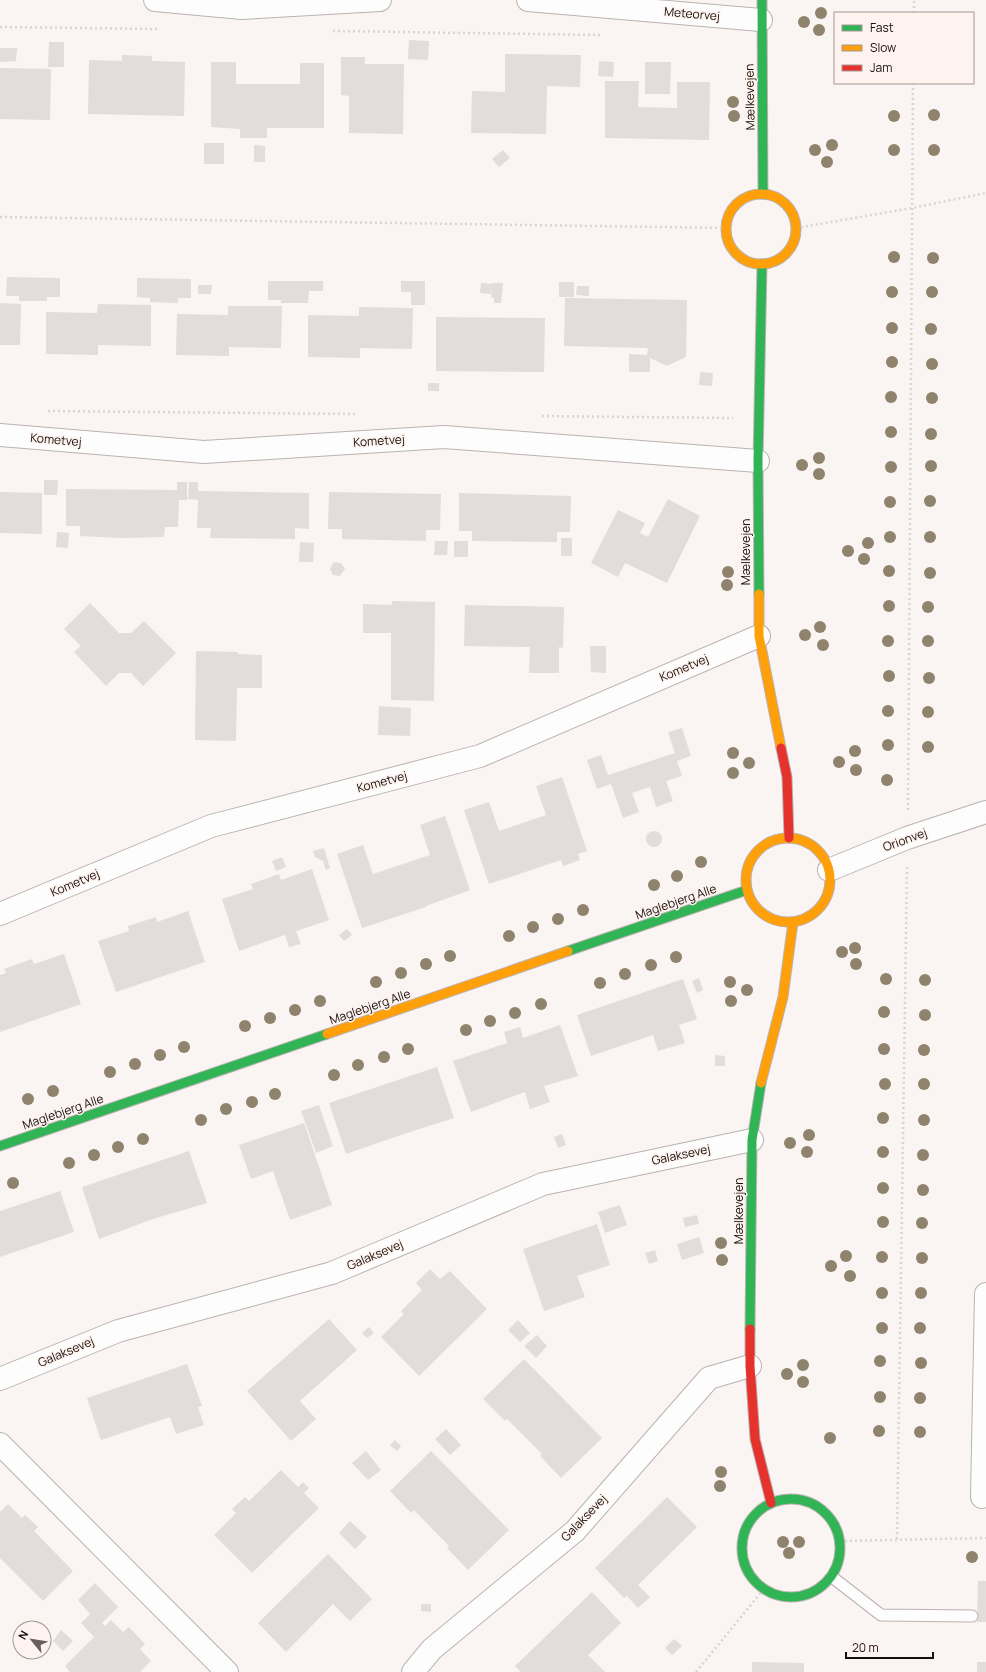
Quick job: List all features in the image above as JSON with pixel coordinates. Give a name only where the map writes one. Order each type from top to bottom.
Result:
[{"type":"street","points":[[155,0],[242,8],[380,0]]},
{"type":"street","name":"Meteorvej","points":[[528,0],[762,10]]},
{"type":"street","name":"Mælkevejen","points":[[762,10],[763,194]]},
{"type":"street","points":[[763,194],[773,196],[782,201],[794,218],[796,228],[790,249],[782,257],[772,262],[762,264],[751,262],[740,257],[733,250],[727,239],[726,228],[728,217],[733,207],[741,200],[752,195],[763,194]]},
{"type":"street","name":"Mælkevejen","points":[[762,264],[758,461],[759,636],[787,777],[789,838]]},
{"type":"street","name":"Kometvej","points":[[0,435],[204,452],[444,437],[758,461]]},
{"type":"street","name":"Kometvej","points":[[0,914],[211,826],[480,756],[759,636]]},
{"type":"street","name":"Orionvej","points":[[829,870],[907,838],[984,817]]},
{"type":"street","points":[[789,838],[802,840],[814,847],[823,857],[829,870],[830,884],[826,898],[818,909],[807,918],[793,922],[781,922],[770,918],[760,911],[752,901],[747,890],[746,877],[749,865],[755,854],[765,845],[776,840],[789,838]]},
{"type":"street","name":"Maglebjerg Alle","points":[[0,1146],[747,890]]},
{"type":"street","name":"Mælkevejen","points":[[771,1503],[755,1440],[750,1366],[752,1140],[760,1086],[783,997],[793,922]]},
{"type":"street","name":"Galaksevej","points":[[0,1379],[118,1331],[332,1273],[543,1184],[752,1140]]},
{"type":"street","points":[[982,1497],[986,1294]]},
{"type":"street","name":"Galaksevej","points":[[413,1672],[432,1649],[575,1531],[709,1378],[750,1366]]},
{"type":"street","points":[[0,1444],[227,1672]]},
{"type":"street","points":[[786,1499],[801,1500],[815,1505],[827,1514],[836,1526],[840,1541],[841,1554],[838,1566],[832,1577],[821,1588],[808,1595],[792,1598],[777,1596],[763,1590],[752,1580],[745,1566],[742,1552],[743,1537],[749,1523],[758,1511],[771,1503],[786,1499]]},
{"type":"lane","points":[[832,1577],[881,1615],[972,1616]]},
{"type":"path","points":[[914,0],[914,12]]},
{"type":"path","points":[[0,27],[159,29]]},
{"type":"path","points":[[326,31],[605,35]]},
{"type":"path","points":[[796,228],[912,208],[986,193]]},
{"type":"path","points":[[0,217],[726,228]]},
{"type":"path","points":[[840,1541],[986,1538]]},
{"type":"path","points":[[696,1672],[763,1590]]},
{"type":"building","points":[[409,40],[429,41],[428,60],[408,59]]},
{"type":"building","points":[[49,42],[64,42],[64,67],[48,67]]},
{"type":"building","points":[[0,48],[17,48],[16,61],[0,62]]},
{"type":"building","points":[[505,54],[581,55],[580,87],[547,86],[546,134],[471,133],[472,91],[505,92]]},
{"type":"building","points":[[122,55],[152,56],[152,61],[185,62],[184,116],[88,114],[89,60],[122,61]]},
{"type":"building","points":[[341,57],[365,57],[365,64],[404,64],[403,134],[349,133],[349,96],[341,95]]},
{"type":"building","points":[[599,61],[614,62],[613,77],[598,76]]},
{"type":"building","points":[[211,62],[236,62],[236,84],[300,84],[300,63],[324,63],[324,128],[267,128],[267,138],[240,138],[240,129],[211,127]]},
{"type":"building","points":[[645,62],[671,62],[670,94],[645,94]]},
{"type":"building","points":[[0,68],[51,69],[50,120],[0,119]]},
{"type":"building","points":[[605,81],[639,81],[638,107],[677,108],[677,82],[710,82],[709,140],[605,138]]},
{"type":"building","points":[[204,143],[224,143],[224,164],[204,164]]},
{"type":"building","points":[[254,145],[265,146],[265,162],[254,162]]},
{"type":"building","points":[[503,150],[510,158],[499,167],[492,159]]},
{"type":"building","points":[[7,277],[60,278],[60,297],[47,297],[47,301],[19,301],[19,296],[6,296]]},
{"type":"building","points":[[137,278],[191,279],[191,298],[178,298],[178,303],[150,302],[150,298],[137,297]]},
{"type":"building","points":[[268,281],[323,281],[323,291],[309,291],[308,303],[281,303],[281,300],[268,300]]},
{"type":"building","points":[[401,281],[425,281],[425,305],[411,305],[411,292],[401,292]]},
{"type":"building","points":[[559,282],[574,282],[574,297],[559,297]]},
{"type":"building","points":[[481,283],[492,284],[491,294],[480,293]]},
{"type":"building","points":[[492,283],[503,283],[501,303],[494,303],[494,298],[491,298]]},
{"type":"building","points":[[198,285],[212,285],[211,294],[198,294]]},
{"type":"building","points":[[577,286],[589,286],[589,296],[576,295]]},
{"type":"building","points":[[565,298],[687,300],[686,357],[667,366],[650,358],[650,372],[629,372],[629,354],[647,355],[648,348],[564,346]]},
{"type":"building","points":[[0,303],[21,304],[20,345],[0,345]]},
{"type":"building","points":[[98,304],[151,305],[151,346],[98,345],[98,355],[46,354],[46,312],[97,313]]},
{"type":"building","points":[[228,306],[282,306],[281,348],[229,347],[229,356],[176,355],[177,314],[228,315]]},
{"type":"building","points":[[359,307],[413,308],[412,349],[360,348],[360,358],[308,357],[308,315],[359,316]]},
{"type":"building","points":[[436,317],[545,318],[544,372],[436,371]]},
{"type":"building","points":[[700,372],[713,373],[712,386],[699,385]]},
{"type":"building","points":[[428,383],[439,383],[439,391],[428,391]]},
{"type":"building","points":[[44,480],[58,480],[57,495],[44,495]]},
{"type":"building","points":[[177,482],[187,482],[187,500],[179,500],[178,527],[165,527],[164,537],[122,538],[80,536],[80,526],[66,526],[66,489],[177,490]]},
{"type":"building","points":[[189,482],[198,482],[198,491],[309,493],[309,529],[295,528],[295,539],[210,538],[211,528],[197,528],[198,500],[188,499]]},
{"type":"building","points":[[0,492],[42,493],[42,534],[0,533]]},
{"type":"building","points":[[329,492],[441,494],[440,530],[426,530],[426,541],[342,539],[342,529],[328,529]]},
{"type":"building","points":[[459,493],[571,496],[570,532],[557,532],[557,542],[472,541],[472,531],[459,531]]},
{"type":"building","points":[[668,499],[700,516],[667,583],[625,563],[618,577],[591,563],[618,510],[645,523],[640,533],[648,537]]},
{"type":"building","points":[[57,532],[69,533],[68,548],[56,547]]},
{"type":"building","points":[[561,538],[572,538],[572,556],[561,556]]},
{"type":"building","points":[[435,541],[448,541],[447,555],[434,555]]},
{"type":"building","points":[[454,541],[468,541],[468,557],[454,557]]},
{"type":"building","points":[[300,542],[314,543],[313,562],[299,562]]},
{"type":"building","points":[[334,562],[341,563],[345,569],[340,576],[333,575],[330,569]]},
{"type":"building","points":[[392,601],[435,602],[434,701],[391,700],[391,633],[363,633],[363,604],[392,605]]},
{"type":"building","points":[[90,603],[119,633],[131,633],[144,621],[176,653],[143,686],[131,673],[119,673],[106,686],[74,652],[81,646],[64,629]]},
{"type":"building","points":[[465,605],[564,607],[563,648],[559,647],[559,673],[529,673],[530,647],[464,646]]},
{"type":"building","points":[[590,646],[606,646],[606,673],[591,672]]},
{"type":"building","points":[[196,651],[238,652],[238,654],[262,655],[262,688],[237,688],[236,741],[195,740]]},
{"type":"building","points":[[379,706],[411,708],[410,736],[378,735]]},
{"type":"building","points":[[682,728],[691,756],[677,761],[682,776],[666,781],[673,801],[656,807],[650,787],[632,793],[639,812],[623,818],[611,784],[597,789],[587,760],[601,755],[608,775],[675,753],[668,732]]},
{"type":"building","points":[[562,777],[587,851],[578,854],[580,860],[563,866],[561,860],[489,884],[464,810],[489,802],[499,831],[546,815],[536,786]]},
{"type":"building","points":[[445,816],[470,890],[426,907],[362,928],[337,854],[363,845],[373,874],[430,855],[420,825]]},
{"type":"building","points":[[651,831],[657,831],[662,836],[660,845],[657,847],[651,847],[646,842],[646,836]]},
{"type":"building","points":[[324,848],[330,868],[326,870],[323,861],[315,857],[313,851]]},
{"type":"building","points":[[282,857],[286,867],[276,871],[272,861]]},
{"type":"building","points":[[312,869],[329,920],[296,931],[301,944],[289,947],[285,935],[239,951],[222,899],[253,889],[251,884],[279,874],[281,880]]},
{"type":"building","points":[[188,911],[205,962],[116,992],[98,941],[129,931],[128,926],[156,917],[157,922]]},
{"type":"building","points":[[347,929],[352,935],[344,941],[339,935]]},
{"type":"building","points":[[64,954],[81,1004],[0,1032],[0,975],[6,973],[4,969],[32,959],[34,964]]},
{"type":"building","points":[[699,978],[703,990],[697,993],[692,981]]},
{"type":"building","points":[[683,979],[697,1019],[679,1025],[685,1043],[658,1051],[653,1035],[591,1056],[577,1015]]},
{"type":"building","points":[[560,1025],[578,1076],[544,1086],[550,1102],[530,1109],[525,1092],[471,1112],[453,1061],[507,1043],[504,1032],[520,1027],[523,1038]]},
{"type":"building","points":[[715,1055],[725,1056],[725,1066],[715,1066]]},
{"type":"building","points":[[437,1067],[454,1118],[346,1154],[329,1103]]},
{"type":"building","points":[[319,1105],[333,1146],[316,1153],[301,1111]]},
{"type":"building","points":[[304,1123],[332,1205],[290,1220],[273,1171],[251,1179],[239,1145]]},
{"type":"building","points":[[562,1134],[566,1145],[558,1148],[554,1137]]},
{"type":"building","points":[[189,1151],[207,1203],[153,1219],[99,1239],[82,1187]]},
{"type":"building","points":[[60,1191],[74,1232],[0,1257],[0,1211]]},
{"type":"building","points":[[620,1205],[627,1225],[605,1233],[598,1212]]},
{"type":"building","points":[[697,1215],[699,1224],[685,1227],[683,1218]]},
{"type":"building","points":[[597,1224],[610,1265],[577,1276],[585,1297],[544,1311],[523,1249]]},
{"type":"building","points":[[699,1237],[704,1253],[682,1260],[677,1244]]},
{"type":"building","points":[[655,1250],[658,1261],[649,1264],[645,1253]]},
{"type":"building","points":[[430,1269],[440,1279],[450,1271],[487,1309],[419,1376],[381,1337],[404,1314],[401,1311],[422,1290],[416,1283]]},
{"type":"building","points":[[329,1319],[357,1350],[300,1401],[316,1419],[291,1441],[247,1391]]},
{"type":"building","points":[[518,1320],[530,1333],[520,1342],[508,1330]]},
{"type":"building","points":[[369,1327],[374,1333],[367,1338],[362,1333]]},
{"type":"building","points":[[537,1335],[547,1346],[536,1358],[524,1346]]},
{"type":"building","points":[[524,1359],[602,1438],[561,1478],[540,1456],[542,1454],[507,1419],[505,1421],[483,1399]]},
{"type":"building","points":[[187,1364],[202,1406],[198,1407],[204,1425],[176,1434],[170,1417],[101,1440],[87,1398]]},
{"type":"building","points":[[446,1429],[461,1445],[450,1455],[435,1439]]},
{"type":"building","points":[[395,1440],[401,1446],[397,1451],[390,1445]]},
{"type":"building","points":[[366,1451],[381,1470],[368,1480],[352,1463]]},
{"type":"building","points":[[431,1451],[509,1530],[468,1570],[447,1548],[449,1546],[414,1510],[411,1513],[390,1491]]},
{"type":"building","points":[[281,1470],[298,1487],[303,1482],[309,1488],[304,1493],[319,1508],[252,1573],[214,1535],[236,1513],[232,1509],[245,1497],[249,1501]]},
{"type":"building","points":[[667,1497],[697,1527],[638,1585],[650,1597],[638,1608],[627,1596],[624,1598],[595,1568]]},
{"type":"building","points":[[8,1504],[22,1518],[25,1515],[38,1527],[34,1531],[73,1571],[43,1601],[0,1558],[0,1512]]},
{"type":"building","points":[[350,1521],[367,1537],[355,1549],[339,1533]]},
{"type":"building","points":[[328,1554],[372,1599],[350,1621],[333,1604],[286,1652],[258,1623]]},
{"type":"building","points":[[978,1581],[986,1581],[986,1622],[977,1622]]},
{"type":"building","points":[[95,1583],[118,1607],[102,1623],[105,1626],[111,1620],[123,1632],[129,1627],[145,1644],[140,1649],[151,1661],[140,1672],[70,1672],[65,1666],[94,1637],[81,1623],[90,1614],[78,1600]]},
{"type":"building","points":[[592,1592],[621,1623],[588,1655],[605,1672],[521,1672],[515,1666]]},
{"type":"building","points":[[421,1604],[431,1604],[431,1612],[421,1611]]},
{"type":"building","points":[[61,1630],[73,1641],[63,1651],[53,1641]]},
{"type":"building","points":[[674,1639],[682,1646],[672,1655],[665,1648]]},
{"type":"building","points":[[752,1662],[804,1663],[804,1672],[752,1672]]},
{"type":"building","points":[[977,1662],[986,1662],[986,1672],[977,1672]]},
{"type":"traffic: fast","points":[[762,0],[763,194]]},
{"type":"traffic: fast","points":[[759,594],[758,461],[762,264]]},
{"type":"traffic: fast","points":[[568,951],[747,890]]},
{"type":"traffic: fast","points":[[0,1146],[327,1034]]},
{"type":"traffic: fast","points":[[750,1329],[752,1140],[761,1083]]},
{"type":"traffic: fast","points":[[791,1499],[810,1502],[826,1513],[837,1529],[840,1548],[837,1567],[826,1583],[810,1594],[791,1597],[772,1594],[756,1583],[745,1567],[742,1548],[745,1529],[756,1513],[772,1502],[791,1499]]},
{"type":"traffic: slow","points":[[761,194],[774,197],[786,204],[793,216],[796,229],[793,242],[786,254],[774,261],[761,264],[748,261],[736,254],[729,242],[726,229],[729,216],[736,204],[748,197],[761,194]]},
{"type":"traffic: slow","points":[[759,594],[759,636],[781,748]]},
{"type":"traffic: slow","points":[[788,838],[796,839],[811,845],[823,857],[829,872],[830,880],[829,888],[823,903],[811,915],[796,921],[788,922],[780,921],[765,915],[753,903],[747,888],[746,880],[747,872],[753,857],[765,845],[780,839],[788,838]]},
{"type":"traffic: slow","points":[[761,1083],[783,997],[793,922]]},
{"type":"traffic: slow","points":[[327,1034],[568,951]]},
{"type":"traffic: jam","points":[[781,748],[787,777],[789,838]]},
{"type":"traffic: jam","points":[[750,1329],[750,1366],[755,1439],[771,1503]]}]
